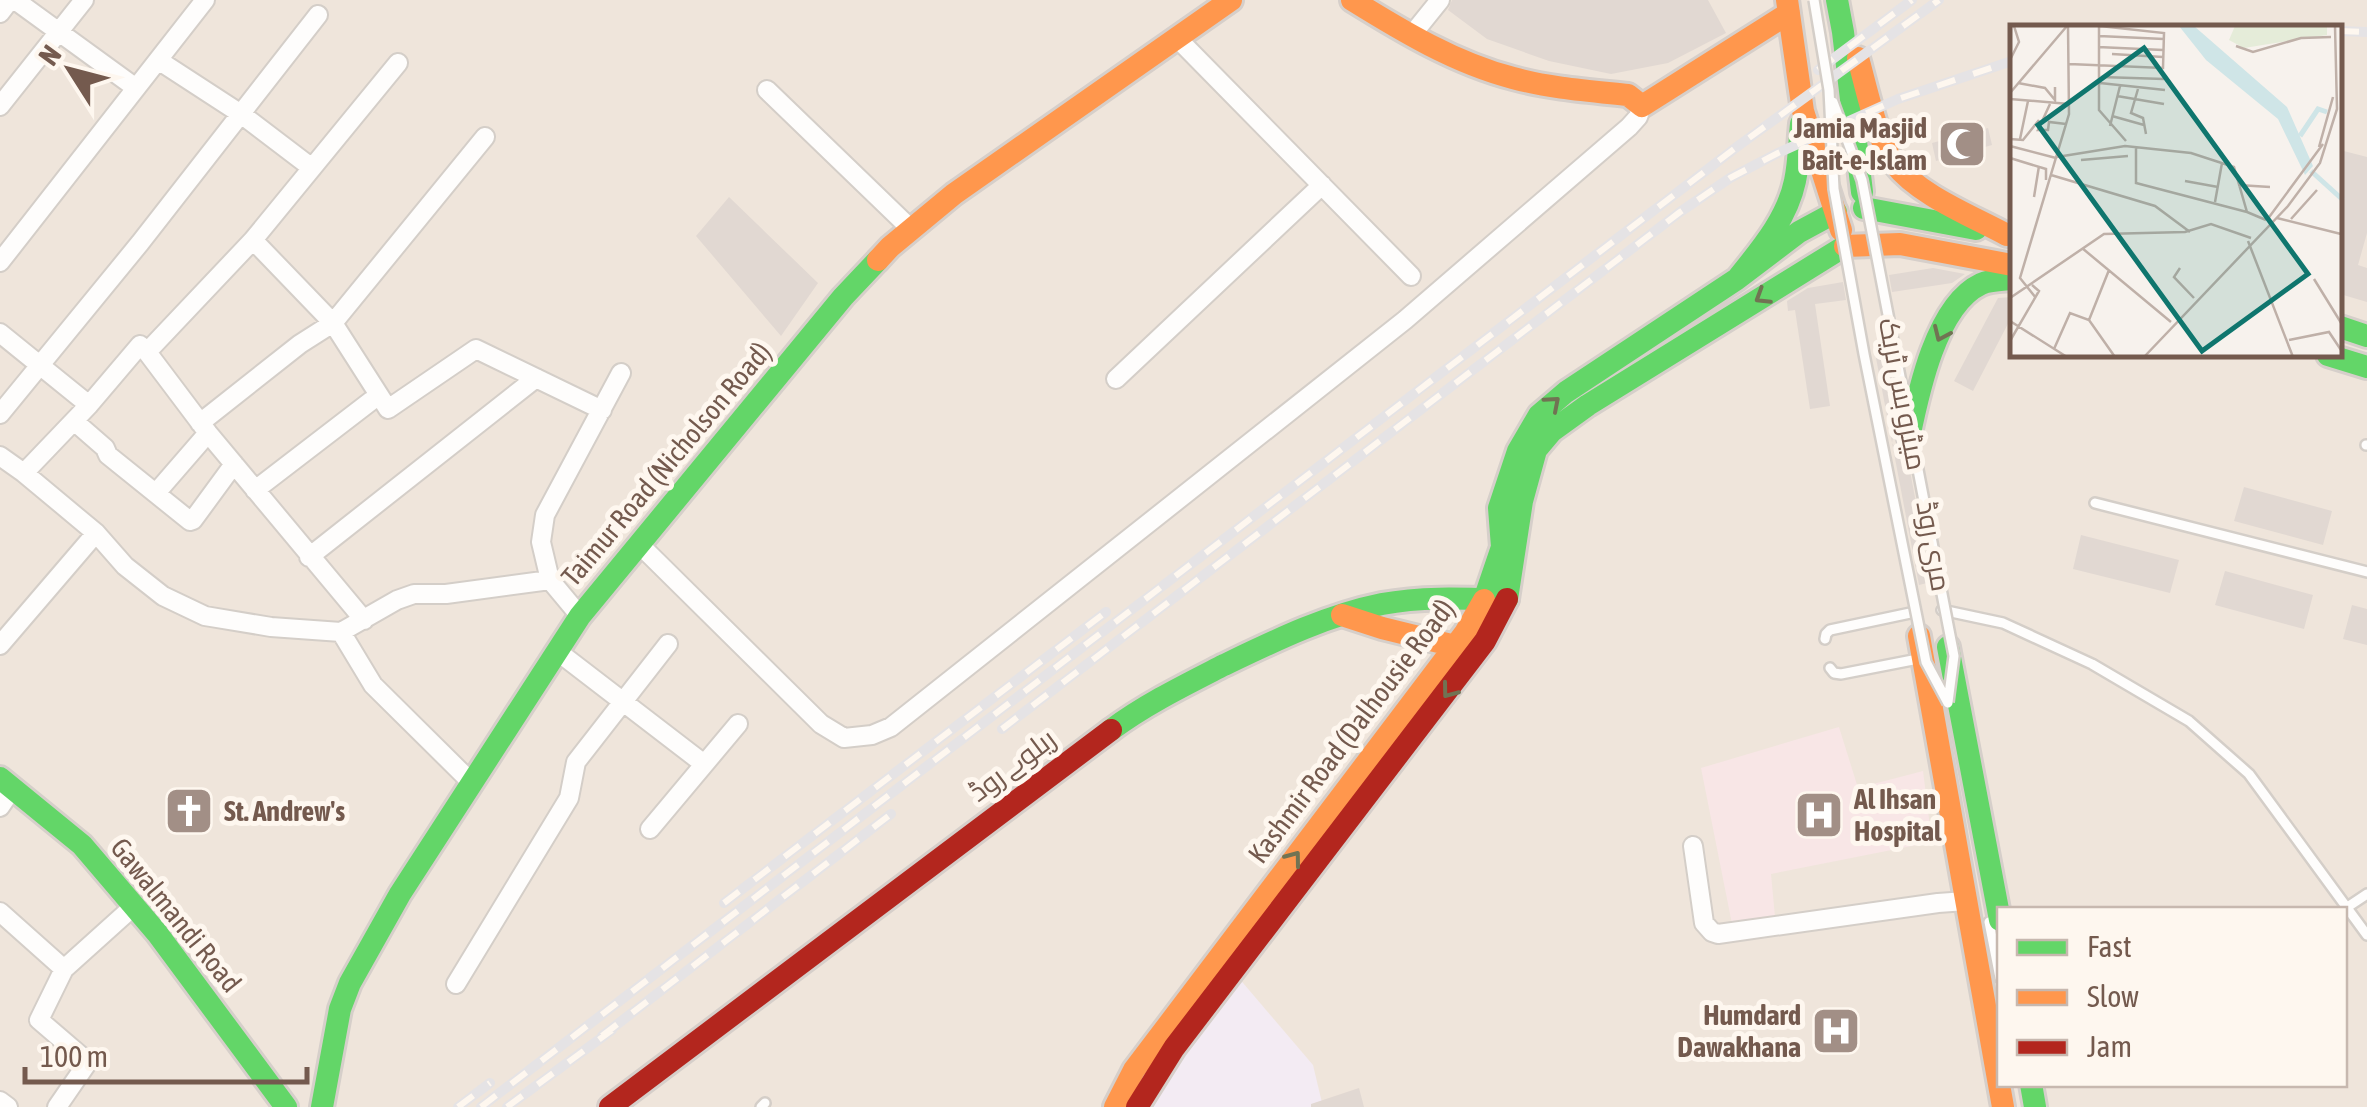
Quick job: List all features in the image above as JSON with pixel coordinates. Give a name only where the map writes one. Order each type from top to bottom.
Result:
[{"type":"main road","name":"Taimur Road (Nicholson Road)","points":[[322,1107],[340,1009],[350,982],[400,894],[580,616],[639,544],[842,297],[890,246],[954,194],[1231,0]]},
{"type":"main road","points":[[1352,0],[1411,36],[1512,78],[1628,96],[1642,106],[1788,6]]},
{"type":"main road","points":[[1838,0],[1893,162],[1921,188],[2009,236]]},
{"type":"main road","name":"مری روڈ","points":[[1838,0],[1864,208],[1998,907]]},
{"type":"main road","name":"مری روڈ","points":[[1788,6],[1803,112],[1845,246],[1888,458],[1997,1074]]},
{"type":"main road","points":[[1736,280],[1785,211],[1795,185],[1803,112]]},
{"type":"main road","points":[[1864,208],[2009,236]]},
{"type":"main road","name":"Kashmir Road (Dalhousie Road)","points":[[1496,600],[1502,548],[1499,508],[1518,451],[1540,415],[1566,392],[1736,280],[1799,232],[1836,212]]},
{"type":"main road","points":[[1845,246],[1900,244],[2010,265]]},
{"type":"main road","name":"Kashmir Road (Dalhousie Road)","points":[[1137,1107],[1186,1032],[1464,652],[1496,600],[1536,450],[1552,431],[1588,404],[1845,246]]},
{"type":"main road","points":[[1909,438],[1928,362],[1949,315],[1965,294],[1979,285],[2010,279]]},
{"type":"main road","points":[[2342,328],[2367,336]]},
{"type":"main road","points":[[2338,358],[2367,367]]},
{"type":"main road","name":"ریلوے روڈ","points":[[610,1107],[1136,711],[1211,671],[1342,615],[1424,600],[1496,600]]},
{"type":"main road","points":[[1342,615],[1464,652]]},
{"type":"main road","name":"Kashmir Road (Dalhousie Road)","points":[[1115,1107],[1134,1070],[1464,652]]},
{"type":"main road","name":"Gawalmandi Road","points":[[4,791],[82,845],[157,932],[286,1107]]},
{"type":"street","points":[[0,13],[13,0],[136,88]]},
{"type":"street","points":[[0,106],[84,0]]},
{"type":"street","points":[[0,262],[205,0]]},
{"type":"street","points":[[1411,36],[1440,0]]},
{"type":"street","points":[[0,414],[318,15]]},
{"type":"street","points":[[1177,38],[1411,276]]},
{"type":"street","points":[[158,60],[241,114],[312,168]]},
{"type":"street","points":[[148,352],[253,240],[398,63]]},
{"type":"street","points":[[767,90],[912,229]]},
{"type":"street","points":[[639,544],[821,724],[844,738],[891,728],[1405,320],[1629,127],[1642,106]]},
{"type":"street","points":[[156,493],[204,428],[300,344],[333,322],[485,137]]},
{"type":"street","points":[[1116,379],[1322,185]]},
{"type":"street","points":[[253,240],[333,322],[388,409],[476,350],[602,410]]},
{"type":"street","points":[[0,333],[89,405]]},
{"type":"street","points":[[24,473],[140,345],[364,620]]},
{"type":"street","points":[[580,616],[550,580],[542,542],[545,516],[621,373]]},
{"type":"street","points":[[310,556],[536,378]]},
{"type":"street","points":[[255,490],[371,401]]},
{"type":"street","points":[[74,421],[106,448],[108,455],[190,520],[234,464]]},
{"type":"street","points":[[0,456],[96,533],[125,566],[164,596],[204,616],[271,627],[341,632],[414,594],[446,594],[550,580]]},
{"type":"street","points":[[0,645],[96,533]]},
{"type":"street","points":[[341,632],[372,684],[472,783]]},
{"type":"street","points":[[456,984],[570,798],[576,762],[668,644]]},
{"type":"street","points":[[557,651],[704,764]]},
{"type":"street","points":[[650,828],[738,724]]},
{"type":"street","points":[[1693,846],[1704,923],[1718,934],[1966,901]]},
{"type":"street","points":[[58,1107],[88,1062],[39,1020],[64,969],[134,906]]},
{"type":"street","points":[[0,912],[64,969]]},
{"type":"street","points":[[0,1101],[8,1107]]},
{"type":"lane","name":"میٹرو بس ٹریک","points":[[1814,0],[1829,90],[1834,189],[1864,354],[1926,662],[1948,703],[1997,962]]},
{"type":"lane","name":"میٹرو بس ٹریک","points":[[1829,90],[1862,180],[1954,656],[1948,703]]},
{"type":"lane","points":[[2095,503],[2367,572]]},
{"type":"lane","points":[[1942,610],[2002,624],[2092,664],[2189,722],[2249,774],[2345,907]]},
{"type":"lane","points":[[1825,639],[1830,630],[1915,612]]},
{"type":"lane","points":[[1830,668],[1841,674],[1923,658]]},
{"type":"lane","points":[[2347,909],[2367,936]]},
{"type":"shaded area","points":[[0,0],[2367,0],[2367,1107],[0,1107]]},
{"type":"shaded area","name":"Al Ihsan Hospital","points":[[1839,727],[1858,788],[1923,771],[1932,842],[1771,874],[1775,917],[1732,924],[1701,768]]},
{"type":"shaded area","points":[[1232,970],[1313,1065],[1323,1107],[1137,1107]]},
{"type":"building","points":[[1452,0],[1708,0],[1726,33],[1668,63],[1611,74],[1549,61],[1487,39],[1448,10]]},
{"type":"building","name":"Jamia Masjid Bait-e-Islam","points":[[1988,128],[1992,145],[1936,161],[1932,143]]},
{"type":"building","points":[[2342,151],[2367,157],[2367,233],[2358,265],[2367,268],[2367,302],[2342,295]]},
{"type":"building","points":[[729,197],[818,283],[781,336],[696,236]]},
{"type":"building","points":[[1933,268],[1965,274],[1952,283],[1892,292],[1889,275]]},
{"type":"building","points":[[1843,282],[1846,300],[1815,304],[1830,406],[1810,409],[1795,310],[1788,311],[1787,301],[1808,288]]},
{"type":"building","points":[[2010,297],[2010,320],[1973,391],[1954,381],[1998,298]]},
{"type":"building","points":[[1888,356],[1898,407],[1892,443],[1876,358]]},
{"type":"building","points":[[1892,443],[1898,452],[1907,455],[1931,582],[1919,585]]},
{"type":"building","points":[[2244,487],[2332,511],[2323,545],[2234,521]]},
{"type":"building","points":[[2081,535],[2179,560],[2170,593],[2073,569]]},
{"type":"building","points":[[2225,571],[2313,595],[2304,629],[2215,605]]},
{"type":"building","points":[[2352,605],[2367,609],[2367,645],[2343,639]]},
{"type":"building","points":[[1359,1088],[1364,1107],[1311,1107],[1311,1104]]},
{"type":"railway","points":[[1818,70],[1912,0]]},
{"type":"railway","points":[[481,1107],[1738,146],[1939,0]]},
{"type":"railway","points":[[2342,31],[2367,32]]},
{"type":"railway","points":[[1002,729],[1680,212],[1730,178],[1898,99],[2010,62]]},
{"type":"railway","points":[[724,903],[1106,612]]},
{"type":"railway","points":[[602,1036],[891,814]]},
{"type":"railway","points":[[507,1107],[612,1030]]},
{"type":"railway","points":[[458,1107],[490,1083]]},
{"type":"traffic: fast","points":[[1837,0],[1862,192]]},
{"type":"traffic: fast","points":[[1737,279],[1786,208],[1796,174],[1801,124]]},
{"type":"traffic: fast","points":[[1864,208],[1976,229]]},
{"type":"traffic: fast","points":[[1484,600],[1502,547],[1499,508],[1518,451],[1539,415],[1566,392],[1737,279],[1799,232],[1836,212]]},
{"type":"traffic: fast","points":[[1507,599],[1522,501],[1536,450],[1552,431],[1845,246]]},
{"type":"traffic: fast","points":[[322,1107],[340,1009],[350,983],[400,894],[580,616],[843,297],[878,260]]},
{"type":"traffic: fast","points":[[1909,438],[1931,352],[1952,311],[1981,284],[2010,279]]},
{"type":"traffic: fast","points":[[2342,328],[2367,336]]},
{"type":"traffic: fast","points":[[2338,358],[2367,367]]},
{"type":"traffic: fast","points":[[1111,730],[1224,665],[1341,615],[1411,600],[1497,600]]},
{"type":"traffic: fast","points":[[1948,647],[1998,907]]},
{"type":"traffic: fast","points":[[0,778],[82,845],[157,933],[286,1107]]},
{"type":"traffic: fast","points":[[2032,1087],[2035,1107]]},
{"type":"traffic: slow","points":[[878,260],[954,194],[1231,0]]},
{"type":"traffic: slow","points":[[1352,0],[1430,45],[1491,72],[1570,89],[1628,95],[1642,106],[1789,13]]},
{"type":"traffic: slow","points":[[1787,0],[1803,111],[1841,230]]},
{"type":"traffic: slow","points":[[1858,58],[1877,127],[1888,153],[1904,175],[1931,195],[2007,235]]},
{"type":"traffic: slow","points":[[1845,246],[1900,244],[2010,265]]},
{"type":"traffic: slow","points":[[1115,1107],[1134,1070],[1465,633],[1484,600]]},
{"type":"traffic: slow","points":[[1342,615],[1455,646],[1464,653]]},
{"type":"traffic: slow","points":[[1919,636],[1997,1073]]},
{"type":"traffic: slow","points":[[1999,1087],[2003,1107]]},
{"type":"traffic: jam","points":[[1137,1107],[1174,1048],[1485,641],[1507,599]]},
{"type":"traffic: jam","points":[[610,1107],[1111,730]]},
{"type":"place","name":"Jamia Masjid Bait-e-Islam","points":[[1962,144]]},
{"type":"place","name":"St. Andrew's","points":[[189,811]]},
{"type":"place","name":"Al Ihsan Hospital","points":[[1819,815]]},
{"type":"place","name":"Humdard Dawakhana","points":[[1836,1031]]}]
